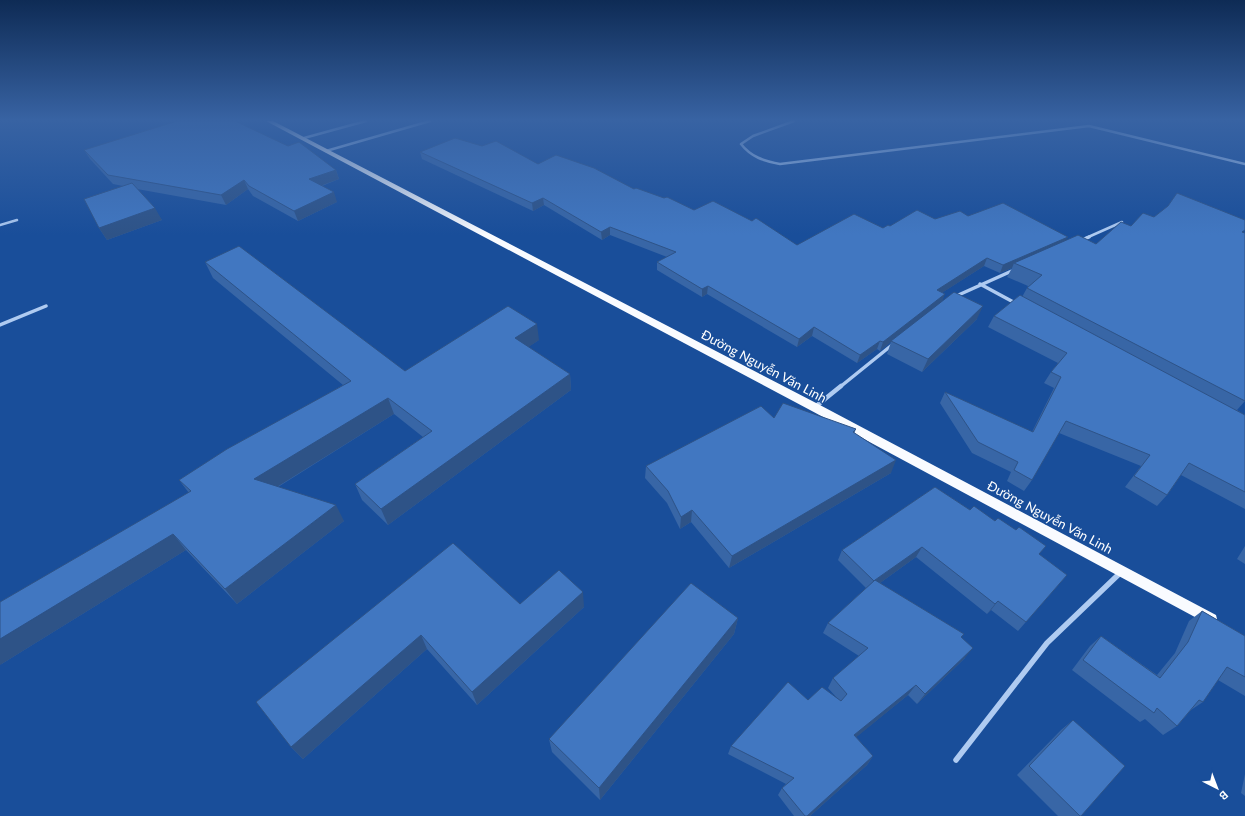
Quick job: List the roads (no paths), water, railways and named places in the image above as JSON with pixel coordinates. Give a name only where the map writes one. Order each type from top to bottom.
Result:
[{"type":"main road","name":"Đường Nguyễn Văn Linh","points":[[341,159],[814,407],[1218,622]]},
{"type":"street","points":[[760,159],[780,164],[820,159]]},
{"type":"street","points":[[1225,159],[1245,164]]},
{"type":"street","points":[[0,225],[17,220]]},
{"type":"street","points":[[1072,244],[1122,222]]},
{"type":"street","points":[[952,298],[1016,269]]},
{"type":"street","points":[[980,284],[1022,307]]},
{"type":"street","points":[[0,325],[46,306]]},
{"type":"street","points":[[814,407],[896,342]]},
{"type":"street","points":[[956,760],[1047,643],[1123,571]]}]
